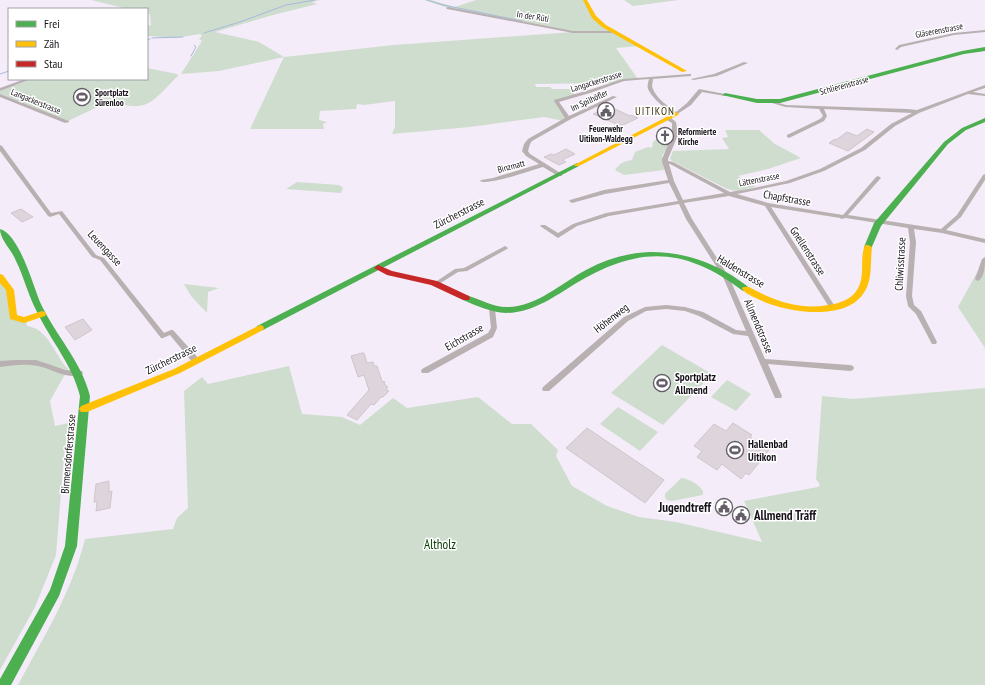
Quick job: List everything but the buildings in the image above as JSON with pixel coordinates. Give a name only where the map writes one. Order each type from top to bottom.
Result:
[{"type":"street","points":[[585,0],[596,19],[615,32],[664,58],[689,75],[701,90]]},
{"type":"street","name":"In der Rüti","points":[[448,8],[573,32],[615,32]]},
{"type":"street","name":"Gläserenstrasse","points":[[897,49],[900,46],[936,37],[985,31]]},
{"type":"street","name":"Schlierenstrasse","points":[[701,90],[750,100],[774,102],[832,88],[964,52],[985,49]]},
{"type":"street","name":"Langackerstrasse","points":[[556,101],[623,80],[689,75],[715,75],[746,63]]},
{"type":"street","points":[[651,78],[651,90],[670,110],[673,116],[675,135],[666,155],[665,162]]},
{"type":"street","points":[[0,90],[26,80]]},
{"type":"street","name":"Lättenstrasse","points":[[543,226],[558,236],[575,225],[598,217],[628,210],[729,194],[788,182],[822,170],[863,149],[893,125],[917,112],[985,86]]},
{"type":"street","name":"Zürcherstrasse","points":[[84,408],[108,401],[156,381],[560,175],[673,116],[689,104],[701,90]]},
{"type":"street","name":"Lättenstrasse","points":[[966,93],[985,95]]},
{"type":"street","name":"Langackerstrasse","points":[[0,95],[67,122]]},
{"type":"street","name":"Im Spilhöfler","points":[[560,175],[532,159],[525,152],[527,144],[530,140],[569,118],[615,97]]},
{"type":"street","name":"Im Spilhöfler","points":[[556,101],[566,117],[569,118]]},
{"type":"street","points":[[774,102],[785,106],[907,110],[917,112]]},
{"type":"street","points":[[789,136],[822,120],[825,113],[821,107]]},
{"type":"street","name":"Haldenstrasse","points":[[378,268],[388,274],[421,278],[437,283],[492,309],[519,310],[537,304],[603,265],[629,257],[657,254],[683,257],[704,264],[755,294],[777,304],[803,309],[833,308],[850,302],[862,290],[869,240],[880,223],[946,143],[957,133],[974,123],[985,120]]},
{"type":"street","name":"Leuengasse","points":[[0,147],[50,215],[60,212],[94,256],[102,259],[163,336],[172,332],[196,361]]},
{"type":"street","name":"Chapfstrasse","points":[[665,162],[671,163],[729,194],[767,205],[843,218],[942,232],[985,242]]},
{"type":"street","name":"Allmendstrasse","points":[[665,162],[671,181],[689,219],[726,277],[778,396]]},
{"type":"street","name":"Binzmatt","points":[[483,181],[543,165]]},
{"type":"street","points":[[942,232],[959,216],[985,176]]},
{"type":"street","points":[[843,218],[878,178]]},
{"type":"street","points":[[572,201],[604,192],[671,181]]},
{"type":"street","name":"Gnellenstrasse","points":[[767,205],[833,308]]},
{"type":"street","name":"Chliwisstrasse","points":[[911,227],[913,242],[909,296],[911,306],[919,313],[934,342]]},
{"type":"street","name":"Birmensdorferstrasse","points":[[0,231],[11,241],[19,254],[42,314],[79,373],[84,386],[84,408],[74,530],[68,560],[55,592],[4,685]]},
{"type":"street","points":[[437,283],[457,270],[465,270],[506,248]]},
{"type":"street","points":[[978,279],[985,259]]},
{"type":"street","points":[[0,277],[10,290],[13,317],[18,320],[26,320],[42,314]]},
{"type":"street","name":"Höhenweg","points":[[546,389],[626,318],[645,309],[666,307],[686,309],[701,314],[735,332],[750,334]]},
{"type":"street","name":"Eichstrasse","points":[[425,371],[491,335],[494,328],[492,309]]},
{"type":"street","points":[[762,360],[850,368]]},
{"type":"street","points":[[0,364],[31,363],[45,365],[72,375],[79,373]]},
{"type":"green space","points":[[91,0],[320,0],[312,2],[317,4],[215,32],[259,42],[284,57],[219,71],[181,74],[202,41],[199,39],[202,36],[200,34],[175,38],[148,36],[148,26],[151,25],[148,8],[124,8]]},
{"type":"green space","points":[[424,0],[431,0],[455,7],[476,0],[585,0],[593,15],[608,28],[640,46],[616,48],[638,79],[612,83],[535,84],[536,87],[573,89],[575,96],[556,101],[566,117],[564,121],[544,117],[470,127],[392,134],[395,127],[395,101],[364,105],[357,104],[356,109],[320,111],[319,120],[327,122],[323,124],[324,129],[250,129],[284,57],[394,45],[572,32],[448,8]]},
{"type":"green space","points":[[624,0],[679,0],[633,6]]},
{"type":"green space","name":"Sportplatz Sürenloo","points":[[148,68],[177,74],[178,76],[149,103],[133,106],[110,101],[68,121],[0,94],[0,91],[28,80],[148,80]]},
{"type":"green space","points":[[725,130],[759,130],[775,144],[801,158],[768,169],[738,176],[756,187],[736,191],[727,189],[670,159],[673,151],[729,149],[722,138],[728,137]]},
{"type":"green space","points":[[657,139],[668,142],[669,144],[662,156],[664,170],[624,175],[615,170],[622,163],[632,160],[635,152],[648,147],[652,148],[653,142]]},
{"type":"green space","points":[[297,182],[339,185],[343,188],[341,193],[286,189]]},
{"type":"green space","points":[[985,258],[985,348],[958,307]]},
{"type":"green space","points":[[0,277],[4,281],[12,315],[26,320],[27,326],[34,328],[46,337],[63,364],[68,369],[50,401],[55,426],[69,423],[64,455],[56,555],[35,607],[0,670]]},
{"type":"green space","points":[[184,284],[219,288],[208,292],[207,313],[191,296]]},
{"type":"green space","name":"Sportplatz Allmend","points":[[662,345],[712,374],[663,425],[611,393]]},
{"type":"green space","name":"Altholz","points":[[289,366],[302,414],[342,417],[360,425],[393,398],[407,408],[478,397],[512,424],[531,424],[558,450],[556,456],[572,486],[607,506],[639,517],[676,522],[762,542],[744,501],[818,487],[820,485],[816,479],[822,396],[853,399],[985,388],[985,685],[18,685],[65,596],[73,578],[85,539],[173,529],[177,518],[188,508],[184,391],[202,377],[208,384]]},
{"type":"green space","points":[[727,380],[751,394],[736,411],[711,397]]},
{"type":"green space","points":[[618,407],[658,432],[640,451],[600,424]]},
{"type":"green space","points":[[681,478],[688,479],[696,484],[703,491],[703,495],[672,501],[667,500],[665,494]]},
{"type":"waterway","points":[[204,33],[240,22],[286,5],[315,0]]},
{"type":"waterway","points":[[427,0],[443,5],[522,21]]},
{"type":"waterway","points":[[152,38],[183,37]]},
{"type":"waterway","points":[[191,56],[196,47],[194,45]]},
{"type":"waterway","points":[[0,74],[8,71]]},
{"type":"traffic: fast","points":[[725,95],[757,101],[780,101],[964,52],[985,49]]},
{"type":"traffic: fast","points":[[868,247],[877,225],[946,143],[964,129],[985,120]]},
{"type":"traffic: fast","points":[[260,328],[577,165]]},
{"type":"traffic: fast","points":[[0,231],[15,250],[41,312],[78,373],[85,396],[71,546],[55,592],[4,685]]},
{"type":"traffic: fast","points":[[466,298],[488,307],[507,310],[524,307],[541,301],[607,263],[617,259],[650,254],[683,257],[694,260],[721,273],[746,289]]},
{"type":"traffic: slow","points":[[585,0],[594,17],[604,26],[684,71]]},
{"type":"traffic: slow","points":[[577,165],[676,114]]},
{"type":"traffic: slow","points":[[746,289],[767,300],[802,309],[826,309],[844,304],[855,298],[862,289],[866,274],[868,247]]},
{"type":"traffic: slow","points":[[0,277],[10,290],[13,317],[24,320],[42,314]]},
{"type":"traffic: slow","points":[[84,409],[177,371],[260,328]]},
{"type":"traffic: jam","points":[[378,268],[390,273],[423,279],[466,298]]},
{"type":"place","name":"Sportplatz Sürenloo","points":[[82,97]]},
{"type":"place","name":"Feuerwehr Uitikon-Waldegg","points":[[606,111]]},
{"type":"place","name":"Reformierte Kirche","points":[[665,136]]},
{"type":"place","name":"Sportplatz Allmend","points":[[662,383]]},
{"type":"place","name":"Hallenbad Uitikon","points":[[735,450]]},
{"type":"place","name":"Jugendtreff","points":[[724,507]]},
{"type":"place","name":"Allmend Träff","points":[[741,515]]},
{"type":"district","name":"UITIKON","points":[[655,111]]}]
